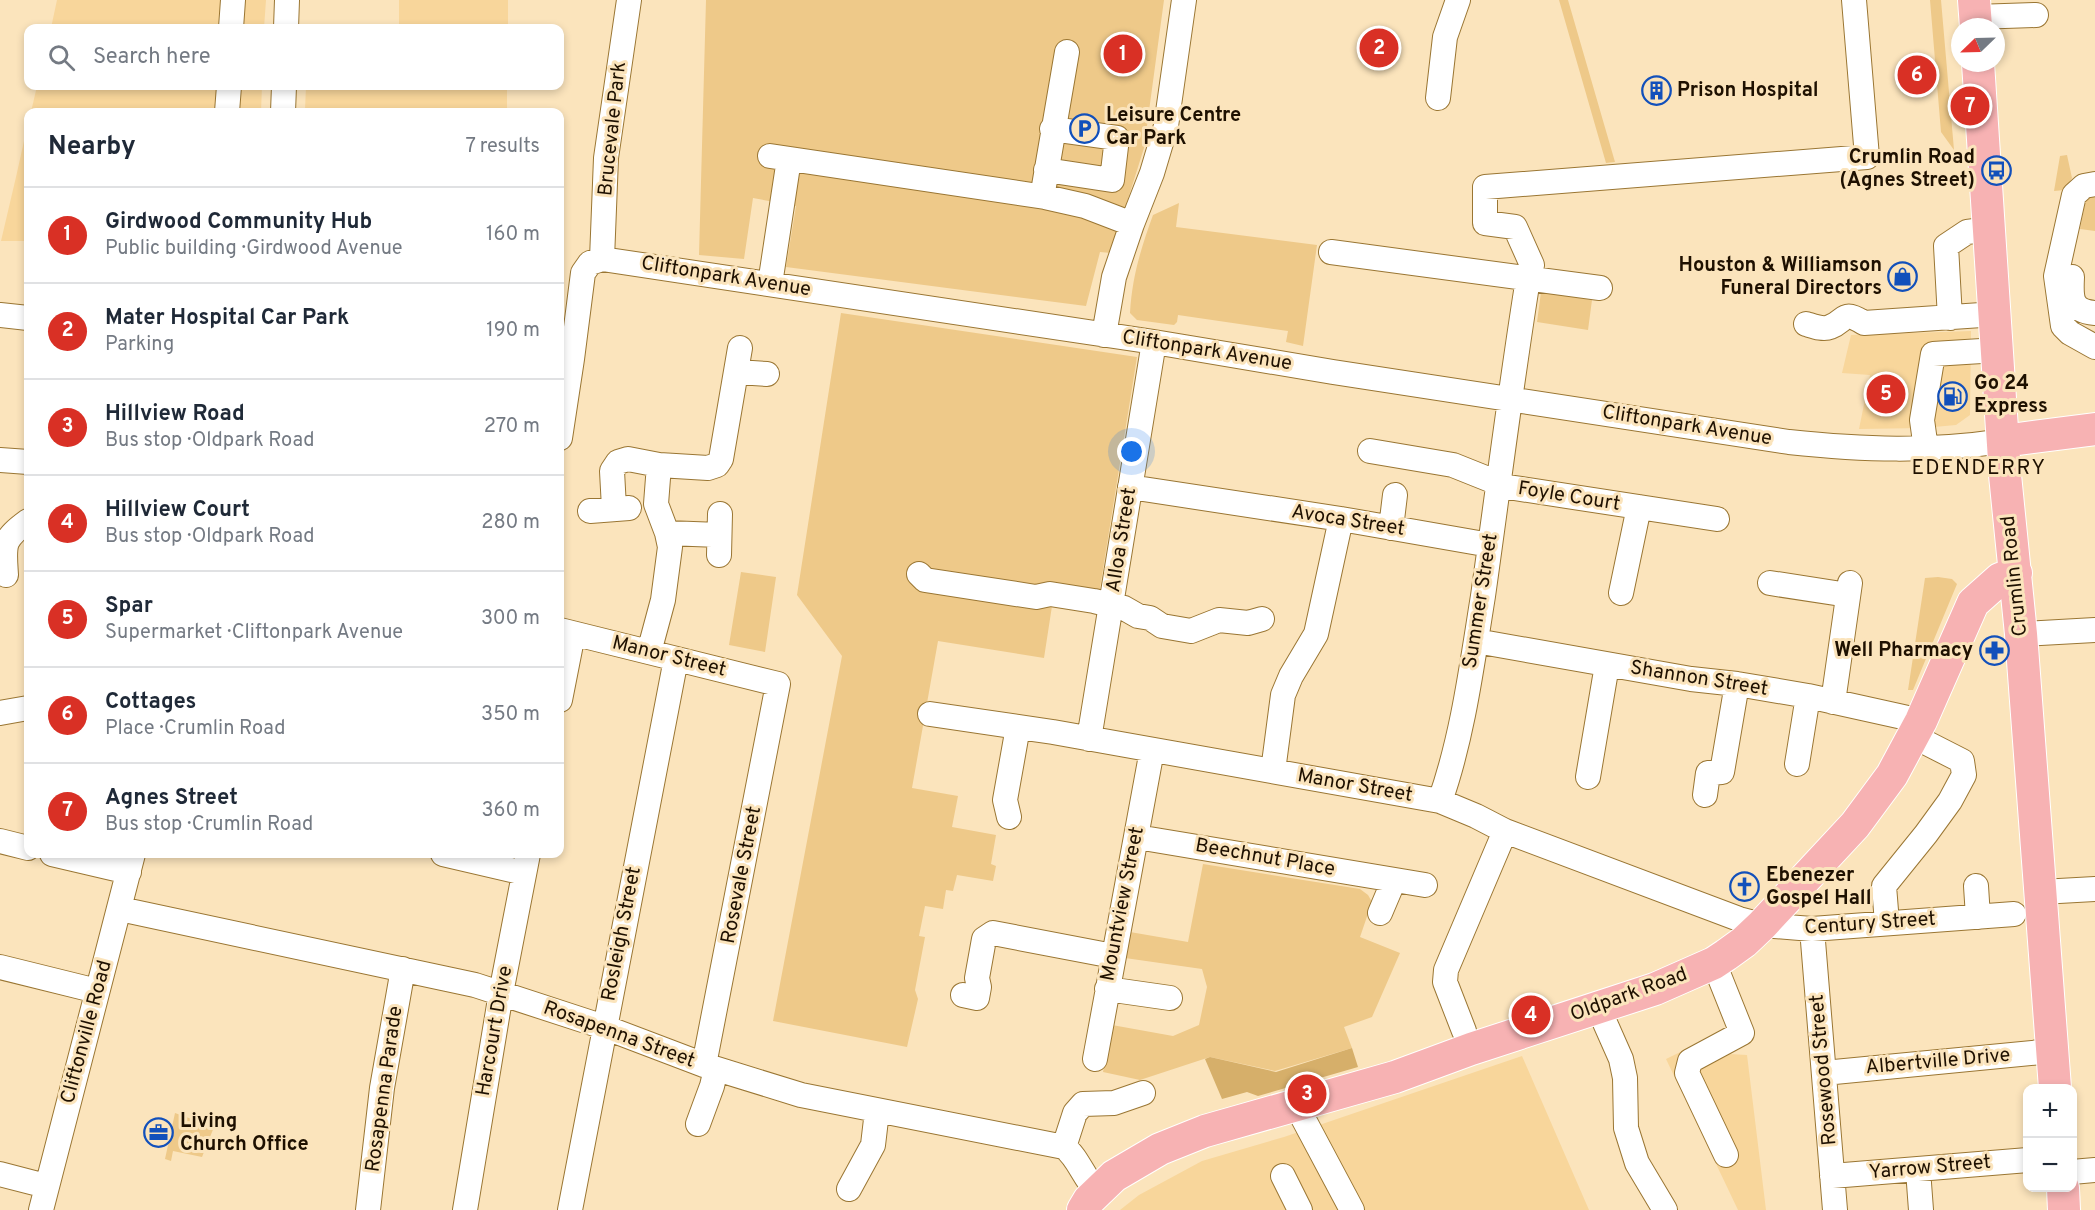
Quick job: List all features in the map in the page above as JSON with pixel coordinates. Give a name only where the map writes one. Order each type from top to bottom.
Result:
[{"type":"main road","name":"Crumlin Road","points":[[1979,72],[2003,441],[2021,634],[2055,1084]]},
{"type":"main road","points":[[2003,441],[2095,429]]},
{"type":"main road","name":"Oldpark Road","points":[[1090,1201],[1136,1161],[1205,1131],[1395,1077],[1655,989],[1714,963],[1744,942],[1762,925],[1855,825],[1892,775],[1917,729],[1973,603],[2000,579],[2016,573]]},
{"type":"main road","points":[[2063,1192],[2064,1210]]},
{"type":"street","points":[[231,24],[233,0]]},
{"type":"street","points":[[286,0],[286,24]]},
{"type":"street","name":"Brucevale Park","points":[[602,259],[606,158],[629,0]]},
{"type":"street","points":[[1104,335],[1114,277],[1131,224],[1152,173],[1166,126],[1184,0]]},
{"type":"street","points":[[1438,98],[1445,37],[1458,0]]},
{"type":"street","name":"Summer Street","points":[[1440,801],[1452,767],[1476,641],[1500,484],[1509,398],[1528,279],[1533,265],[1515,227],[1485,223],[1485,187],[1866,157],[1854,0]]},
{"type":"street","points":[[1975,15],[2036,15]]},
{"type":"street","points":[[1045,197],[1044,189],[1052,129],[1067,52]]},
{"type":"street","points":[[227,108],[229,90]]},
{"type":"street","points":[[283,108],[284,90]]},
{"type":"street","points":[[1046,170],[1112,180],[1117,138],[1052,129]]},
{"type":"street","points":[[770,284],[780,157],[1045,197],[1085,206],[1131,224]]},
{"type":"street","points":[[2095,184],[2084,186],[2074,195],[2056,276],[2062,326],[2095,347]]},
{"type":"street","points":[[1950,318],[1946,246],[1967,232],[1990,229]]},
{"type":"street","points":[[1331,252],[1600,288]]},
{"type":"street","points":[[564,412],[583,273],[590,263],[602,259]]},
{"type":"street","name":"Cliftonpark Avenue","points":[[602,259],[1154,342],[1333,372],[1790,442],[1842,447],[1926,449],[1956,448],[2003,441]]},
{"type":"street","points":[[2072,277],[2073,302],[2078,308],[2095,313]]},
{"type":"street","points":[[0,315],[24,318]]},
{"type":"street","points":[[1806,324],[1823,328],[1831,327],[1842,317],[1855,317],[1864,323],[1996,315]]},
{"type":"street","name":"Alloa Street","points":[[1089,739],[1154,342]]},
{"type":"street","points":[[590,511],[622,508],[612,471],[618,462],[628,459],[659,465],[708,468],[717,465],[721,459],[740,348]]},
{"type":"street","points":[[1926,449],[1922,420],[1933,354],[1998,351]]},
{"type":"street","points":[[737,372],[767,374]]},
{"type":"street","name":"Foyle Court","points":[[1370,452],[1453,465],[1508,487],[1717,519]]},
{"type":"street","points":[[0,460],[24,462]]},
{"type":"street","points":[[649,652],[664,590],[670,547],[656,504],[659,465]]},
{"type":"street","name":"Avoca Street","points":[[1130,487],[1341,519],[1490,545]]},
{"type":"street","points":[[1391,528],[1395,495]]},
{"type":"street","name":"Foyle Court","points":[[1621,593],[1639,507]]},
{"type":"street","points":[[1273,771],[1283,695],[1291,676],[1316,634],[1341,519]]},
{"type":"street","points":[[6,575],[4,552],[6,542],[24,525]]},
{"type":"street","points":[[667,533],[719,534]]},
{"type":"street","points":[[919,574],[925,580],[1036,597],[1050,594],[1094,601],[1111,607],[1124,608],[1138,616],[1150,618],[1162,626],[1191,631],[1219,620],[1248,623],[1262,619]]},
{"type":"street","points":[[1770,583],[1849,589],[1833,702]]},
{"type":"street","points":[[2021,634],[2095,630]]},
{"type":"street","points":[[564,655],[566,632]]},
{"type":"street","name":"Manor Street","points":[[566,632],[778,684]]},
{"type":"street","name":"Shannon Street","points":[[1476,641],[1691,679],[1808,696],[1917,729],[1962,761],[1964,775],[1950,801],[1884,886],[1887,923]]},
{"type":"street","name":"Rosleigh Street","points":[[570,1210],[676,659]]},
{"type":"street","points":[[1588,777],[1607,665]]},
{"type":"street","name":"Rosevale Street","points":[[698,1124],[712,1086],[710,1067],[778,684]]},
{"type":"street","points":[[1705,795],[1708,773],[1722,772],[1737,684]]},
{"type":"street","points":[[1797,764],[1808,696]]},
{"type":"street","points":[[0,713],[24,709]]},
{"type":"street","name":"Manor Street","points":[[930,714],[1089,739],[1440,801],[1505,831],[1739,919],[1762,925]]},
{"type":"street","points":[[1009,817],[1005,800],[1018,728]]},
{"type":"street","name":"Mountview Street","points":[[1095,1059],[1152,750]]},
{"type":"street","points":[[1464,1031],[1446,982],[1447,953],[1505,831]]},
{"type":"street","name":"Beechnut Place","points":[[1137,837],[1425,885]]},
{"type":"street","points":[[0,842],[24,847]]},
{"type":"street","points":[[87,858],[131,863]]},
{"type":"street","points":[[480,858],[526,863]]},
{"type":"street","name":"Cliftonville Road","points":[[41,1210],[131,863]]},
{"type":"street","name":"Harcourt Drive","points":[[465,1210],[501,993],[526,863]]},
{"type":"street","points":[[1380,913],[1394,880]]},
{"type":"street","points":[[1976,886],[1978,917]]},
{"type":"street","points":[[2041,892],[2095,889]]},
{"type":"street","name":"Rosapenna Street","points":[[120,909],[475,985],[604,1027],[710,1067],[801,1095],[1064,1147]]},
{"type":"street","name":"Century Street","points":[[1762,925],[1812,929],[2014,914]]},
{"type":"street","name":"Rosewood Street","points":[[1812,929],[1835,1210]]},
{"type":"street","points":[[963,995],[977,998],[979,987],[977,978],[984,939],[993,933],[1113,956]]},
{"type":"street","points":[[1714,963],[1742,1033],[1690,1061],[1687,1073],[1726,1155]]},
{"type":"street","points":[[0,967],[97,991]]},
{"type":"street","name":"Rosapenna Parade","points":[[368,1210],[382,1089],[403,969]]},
{"type":"street","points":[[1107,989],[1170,998]]},
{"type":"street","points":[[1598,1007],[1621,1059],[1625,1078],[1626,1128],[1637,1163],[1662,1204]]},
{"type":"street","name":"Albertville Drive","points":[[1824,1073],[2052,1052]]},
{"type":"street","points":[[1090,1201],[1088,1182],[1069,1151],[1064,1147],[1075,1113],[1083,1104],[1114,1103],[1143,1093]]},
{"type":"street","points":[[1298,1105],[1352,1210]]},
{"type":"street","points":[[849,1189],[873,1145],[877,1111]]},
{"type":"street","name":"Yarrow Street","points":[[1832,1176],[2023,1160]]},
{"type":"street","points":[[1918,1170],[1921,1210]]},
{"type":"street","points":[[2077,1172],[2095,1170]]},
{"type":"street","points":[[0,1174],[46,1186]]},
{"type":"street","points":[[1283,1176],[1300,1210]]},
{"type":"shaded area","points":[[57,0],[266,0],[264,24],[52,24]]},
{"type":"shaded area","points":[[399,0],[508,0],[508,24],[399,24]]},
{"type":"shaded area","points":[[706,0],[1164,0],[1144,148],[1111,253],[1100,252],[1086,306],[786,267],[796,206],[753,198],[744,259],[699,255]]},
{"type":"shaded area","points":[[1559,0],[1568,0],[1615,162],[1606,163]]},
{"type":"shaded area","points":[[1930,0],[1941,0],[1954,150],[1941,132]]},
{"type":"shaded area","points":[[36,90],[262,90],[261,108],[32,108]]},
{"type":"shaded area","points":[[306,90],[507,90],[507,108],[305,108]]},
{"type":"shaded area","points":[[24,141],[24,241],[1,241]]},
{"type":"shaded area","points":[[2067,155],[2072,178],[2065,190],[2054,191],[2060,156]]},
{"type":"shaded area","points":[[2087,194],[2095,196],[2095,231],[2080,229]]},
{"type":"shaded area","points":[[1179,203],[1176,227],[1317,245],[1303,346],[1286,342],[1288,331],[1178,315],[1174,325],[1137,320],[1130,313],[1138,263],[1153,215]]},
{"type":"shaded area","points":[[1541,292],[1592,300],[1588,330],[1537,322]]},
{"type":"shaded area","points":[[841,313],[1137,357],[1096,613],[1052,606],[1044,658],[938,641],[912,788],[958,796],[952,827],[996,835],[991,864],[996,866],[993,881],[957,875],[953,891],[946,890],[943,909],[925,906],[919,936],[925,937],[915,990],[918,999],[907,1047],[773,1021],[842,656],[797,595]]},
{"type":"shaded area","points":[[1971,331],[1970,415],[1956,425],[1859,429],[1870,375],[1842,373],[1851,335]]},
{"type":"shaded area","points":[[741,572],[776,577],[765,652],[729,645]]},
{"type":"shaded area","points":[[1925,578],[1952,579],[1957,584],[1913,690],[1908,690]]},
{"type":"shaded area","points":[[1203,864],[1360,889],[1368,895],[1372,902],[1360,937],[1400,953],[1372,1017],[1344,1027],[1352,1048],[1275,1071],[1210,1057],[1140,1080],[1103,1072],[1112,1025],[1173,1036],[1199,1025],[1207,987],[1202,969],[1125,958],[1130,932],[1188,942]]},
{"type":"shaded area","points":[[1705,1040],[1712,1053],[1747,1055],[1766,1210],[1738,1210],[1666,1059]]},
{"type":"shaded area","points":[[1352,1048],[1358,1067],[1258,1096],[1247,1092],[1222,1099],[1205,1059],[1210,1057],[1276,1072]]},
{"type":"shaded area","points":[[1522,1056],[1589,1210],[1120,1210],[1139,1195],[1202,1161],[1284,1137]]},
{"type":"shaded area","points":[[175,1113],[214,1127],[202,1157],[173,1151],[171,1161],[165,1159]]},
{"type":"place","name":"Mater Hospital Car Park","points":[[1379,48]]},
{"type":"place","name":"Girdwood Community Hub","points":[[1123,54]]},
{"type":"place","name":"Cottages","points":[[1917,75]]},
{"type":"place","name":"Prison Hospital","points":[[1656,91]]},
{"type":"place","name":"Agnes Street","points":[[1970,106]]},
{"type":"place","name":"Leisure Centre Car Park","points":[[1085,128]]},
{"type":"place","name":"Crumlin Road (Agnes Street)","points":[[1996,170]]},
{"type":"place","name":"Houston & Williamson Funeral Directors","points":[[1903,277]]},
{"type":"place","name":"Spar","points":[[1886,394]]},
{"type":"place","name":"Go 24 Express","points":[[1953,396]]},
{"type":"place","name":"Well Pharmacy","points":[[1994,651]]},
{"type":"place","name":"Ebenezer Gospel Hall","points":[[1745,887]]},
{"type":"place","name":"Hillview Court","points":[[1531,1015]]},
{"type":"place","name":"Hillview Road","points":[[1307,1094]]},
{"type":"place","name":"Living Church Office","points":[[159,1133]]},
{"type":"district","name":"EDENDERRY","points":[[1979,468]]}]
